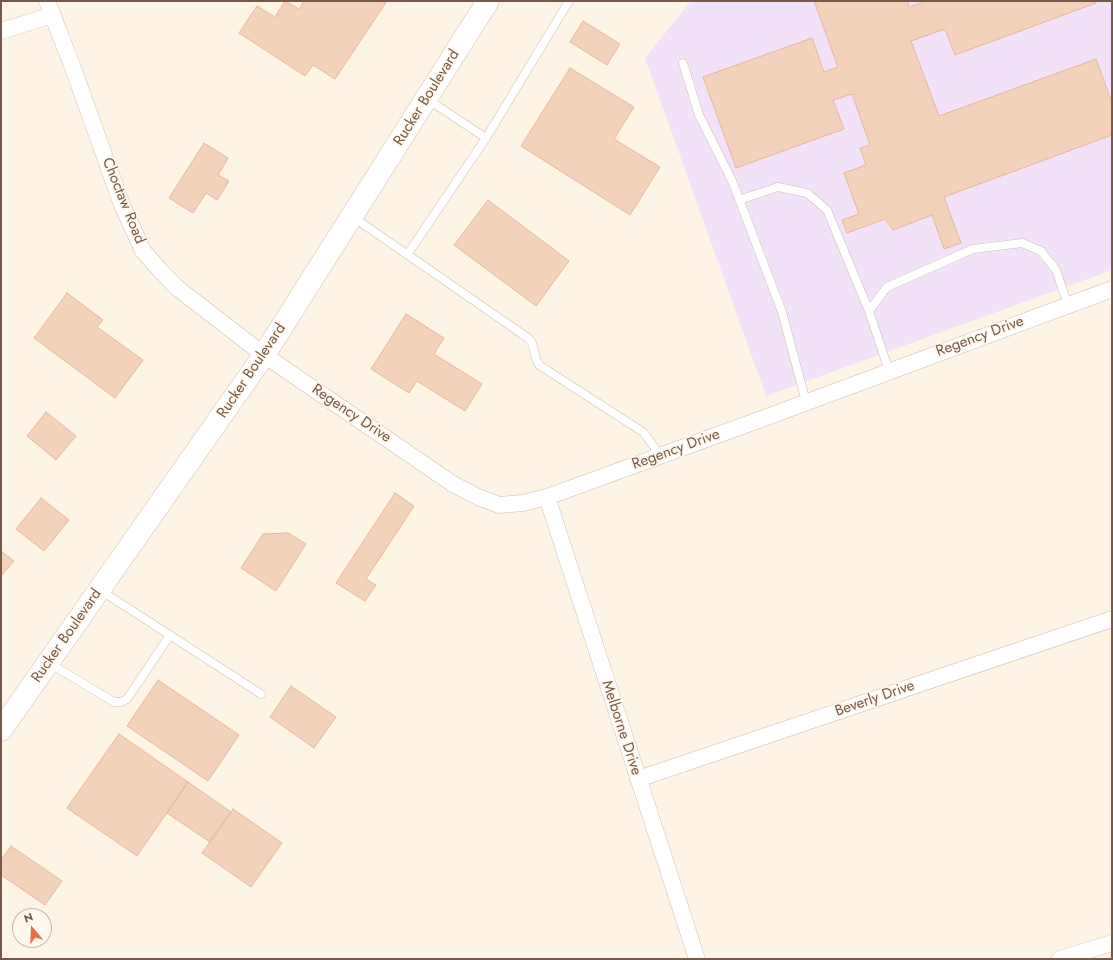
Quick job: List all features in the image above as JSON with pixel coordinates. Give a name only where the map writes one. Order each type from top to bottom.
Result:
[{"type":"main road","name":"Rucker Boulevard","points":[[1,730],[264,355],[488,1]]},
{"type":"street","points":[[1,30],[50,8]]},
{"type":"street","name":"Choctaw Road","points":[[50,8],[74,68],[122,206],[143,251],[176,287],[264,355]]},
{"type":"street","name":"Regency Drive","points":[[264,355],[453,484],[478,497],[499,505],[523,503],[547,497],[1112,289]]},
{"type":"street","name":"Melborne Drive","points":[[547,497],[697,959]]},
{"type":"street","name":"Beverly Drive","points":[[638,779],[1112,619]]},
{"type":"street","points":[[1060,959],[1112,943]]},
{"type":"lane","points":[[407,255],[486,138],[569,1]]},
{"type":"lane","points":[[683,63],[699,115],[732,183],[782,312],[806,402]]},
{"type":"lane","points":[[426,99],[486,138]]},
{"type":"lane","points":[[739,200],[778,187],[806,192],[827,210],[869,311],[890,371]]},
{"type":"lane","points":[[352,217],[528,338],[532,343],[539,365],[643,432],[660,456]]},
{"type":"lane","points":[[869,311],[887,286],[973,249],[1022,244],[1041,252],[1056,270],[1068,305]]},
{"type":"lane","points":[[100,590],[261,694]]},
{"type":"lane","points":[[48,663],[114,702],[121,702],[127,699],[170,635]]},
{"type":"shaded area","points":[[691,1],[1112,1],[1112,270],[766,396],[645,58]]},
{"type":"building","points":[[285,1],[299,9],[304,1],[387,1],[335,79],[313,65],[305,76],[239,33],[257,6],[275,17]]},
{"type":"building","points":[[814,1],[907,1],[909,7],[921,3],[921,1],[1095,1],[1096,3],[955,55],[945,29],[911,41],[939,116],[1096,59],[1112,103],[1112,135],[944,197],[961,243],[944,249],[932,215],[893,230],[885,219],[847,233],[842,220],[859,214],[844,173],[866,165],[860,148],[870,145],[852,94],[833,100],[844,129],[736,168],[703,77],[812,38],[824,72],[838,67]]},
{"type":"building","points":[[583,21],[620,44],[607,65],[570,42]]},
{"type":"building","points":[[570,68],[634,107],[614,139],[660,167],[630,215],[521,146]]},
{"type":"building","points":[[204,143],[228,158],[218,175],[229,181],[217,200],[206,193],[193,213],[169,198]]},
{"type":"building","points":[[488,200],[569,261],[536,306],[454,245]]},
{"type":"building","points":[[67,293],[103,320],[97,327],[143,360],[115,398],[34,338]]},
{"type":"building","points":[[406,314],[444,338],[434,354],[482,384],[465,411],[417,381],[409,393],[371,369]]},
{"type":"building","points":[[46,412],[76,436],[56,460],[27,436]]},
{"type":"building","points":[[395,493],[414,506],[366,579],[376,585],[365,601],[336,583]]},
{"type":"building","points":[[41,498],[69,520],[44,551],[16,529]]},
{"type":"building","points":[[288,533],[306,544],[276,591],[241,568],[263,534]]},
{"type":"building","points":[[1,551],[14,561],[1,576]]},
{"type":"building","points":[[158,680],[239,735],[208,781],[127,726]]},
{"type":"building","points":[[291,686],[336,717],[314,748],[270,717]]},
{"type":"building","points":[[119,734],[188,782],[137,856],[67,808]]},
{"type":"building","points":[[188,782],[231,812],[210,842],[167,813]]},
{"type":"building","points":[[233,809],[282,843],[251,887],[202,853]]},
{"type":"building","points":[[11,846],[62,881],[45,905],[1,875],[1,860]]}]
